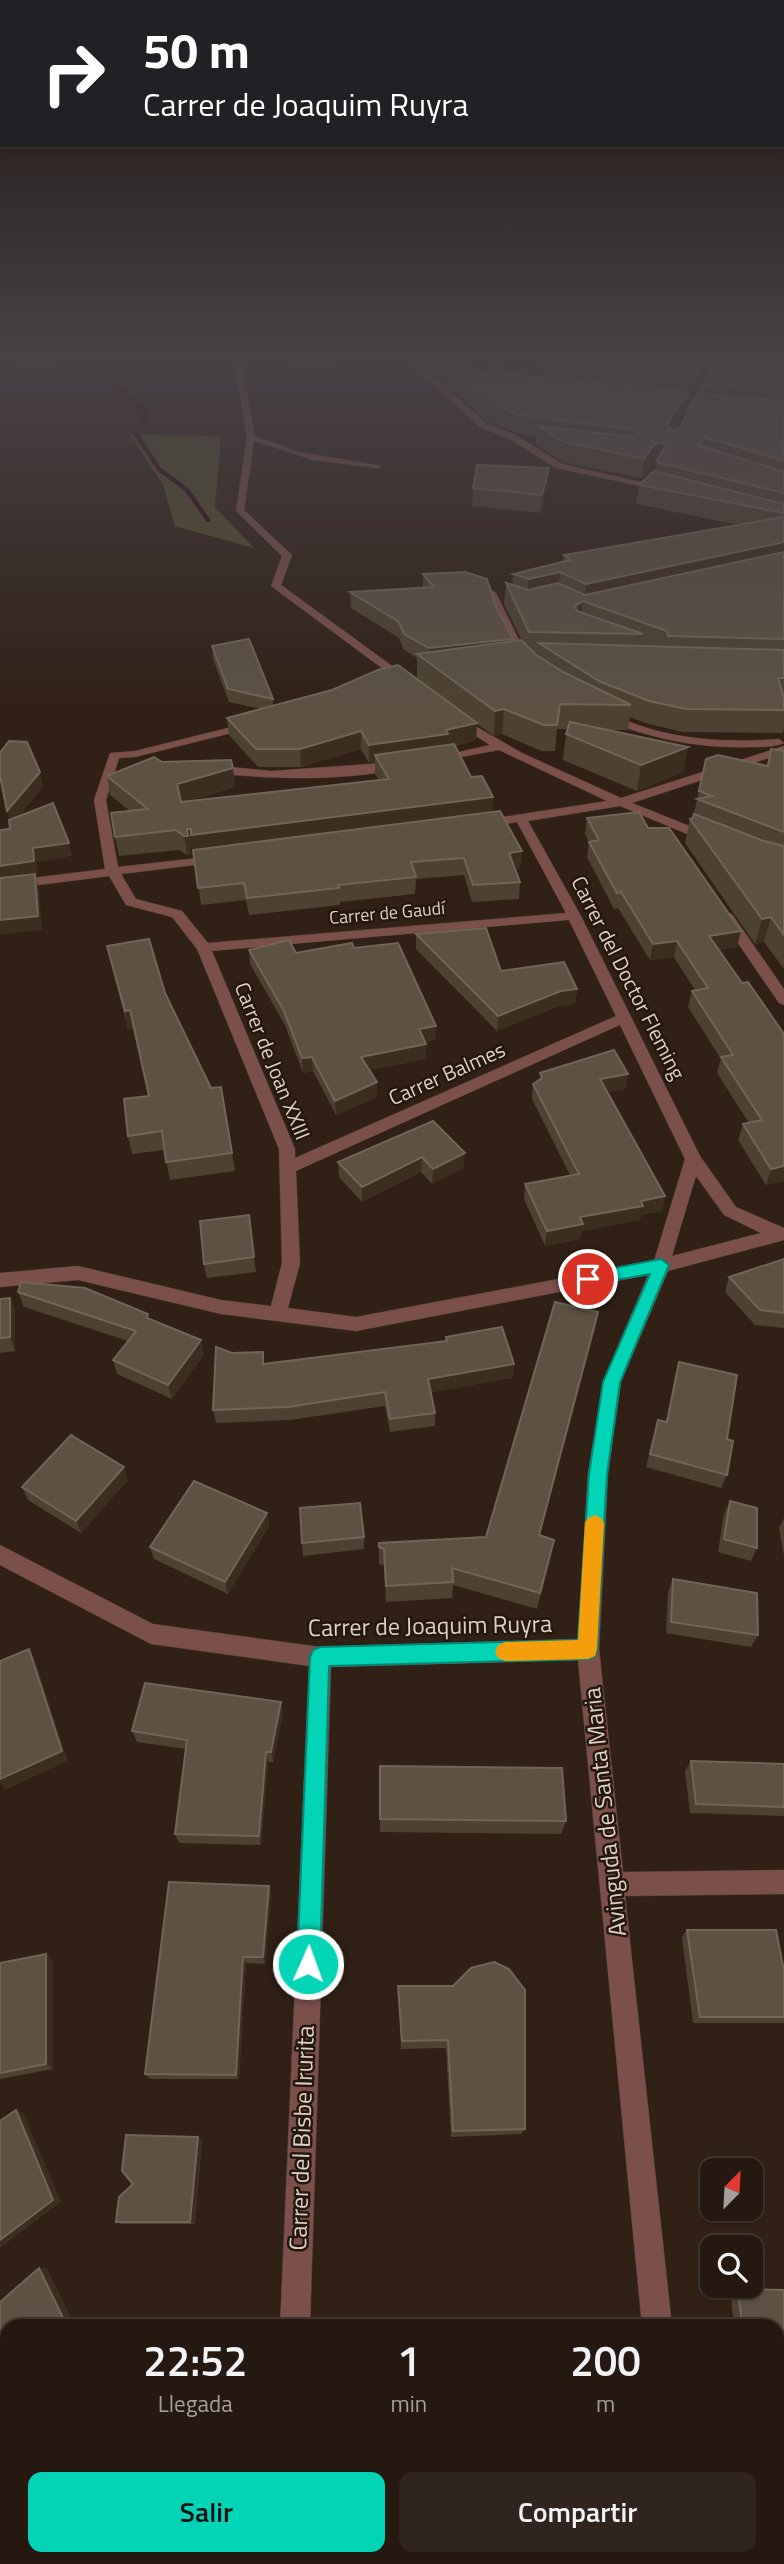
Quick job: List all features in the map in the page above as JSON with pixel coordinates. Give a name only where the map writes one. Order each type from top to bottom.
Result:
[{"type":"street","points":[[246,474],[240,511],[287,555],[276,586],[417,689]]},
{"type":"street","points":[[595,474],[671,490]]},
{"type":"street","points":[[644,484],[650,476]]},
{"type":"street","points":[[503,597],[491,593],[517,659],[534,664]]},
{"type":"street","points":[[448,713],[497,747],[619,803],[716,841]]},
{"type":"street","points":[[597,713],[642,732],[707,745],[784,742]]},
{"type":"street","points":[[114,755],[135,754],[264,721]]},
{"type":"street","points":[[203,768],[271,775],[342,772],[420,763],[497,747]]},
{"type":"street","points":[[467,826],[619,803],[784,749]]},
{"type":"street","points":[[114,755],[149,763]]},
{"type":"street","points":[[112,872],[100,800],[114,755]]},
{"type":"street","points":[[657,817],[673,839]]},
{"type":"street","name":"Carrer del Doctor Fleming","points":[[521,819],[574,916],[693,1159],[730,1212],[782,1234]]},
{"type":"street","points":[[0,886],[235,856]]},
{"type":"street","name":"Carrer de Joan XXIII","points":[[112,872],[131,902],[177,914],[204,948],[287,1149],[291,1263],[277,1316]]},
{"type":"street","points":[[719,907],[784,1000]]},
{"type":"street","name":"Carrer de Gaudí","points":[[204,948],[574,916]]},
{"type":"street","name":"Carrer Balmes","points":[[288,1168],[624,1018]]},
{"type":"street","points":[[661,1265],[693,1159]]},
{"type":"street","points":[[0,1280],[78,1273],[221,1307],[356,1324],[661,1265],[782,1234]]},
{"type":"street","name":"Avinguda de Santa Maria","points":[[656,2319],[588,1649],[598,1474],[612,1382],[661,1265]]},
{"type":"street","name":"Carrer de Joaquim Ruyra","points":[[0,1554],[151,1634],[320,1657],[588,1649]]},
{"type":"street","name":"Carrer del Bisbe Irurita","points":[[295,2319],[320,1657]]},
{"type":"street","points":[[613,1884],[784,1882]]},
{"type":"shaded area","points":[[156,474],[218,474],[215,507],[254,548],[175,526],[163,485]]},
{"type":"building","points":[[475,474],[548,474],[542,495],[473,488]]},
{"type":"building","points":[[651,474],[664,474],[784,504],[784,513],[639,485]]},
{"type":"building","points":[[704,474],[784,474],[784,493]]},
{"type":"building","points":[[784,517],[784,542],[586,584],[560,572],[529,579],[513,574],[570,560],[564,555]]},
{"type":"building","points":[[784,552],[784,639],[668,636],[667,631],[583,601],[575,606],[577,611],[643,634],[529,632],[506,583],[528,590],[558,583],[585,595]]},
{"type":"building","points":[[465,572],[487,579],[496,607],[513,639],[429,648],[404,634],[399,622],[350,592],[434,587],[423,574]]},
{"type":"building","points":[[249,639],[273,699],[228,689],[212,646]]},
{"type":"building","points":[[521,640],[535,654],[563,672],[631,705],[560,704],[557,725],[544,725],[504,709],[495,711],[417,654]]},
{"type":"building","points":[[539,643],[784,650],[784,678],[778,678],[784,698],[784,710],[686,709],[649,701],[599,681]]},
{"type":"building","points":[[398,665],[477,723],[446,730],[448,734],[369,745],[361,731],[300,749],[256,749],[227,718],[332,690],[378,670]]},
{"type":"building","points":[[570,722],[688,747],[641,765],[566,734]]},
{"type":"building","points":[[9,741],[27,742],[40,772],[7,811],[0,776],[0,753]]},
{"type":"building","points":[[454,744],[471,777],[482,776],[493,797],[191,835],[191,829],[187,829],[188,836],[176,830],[115,837],[111,813],[148,809],[107,776],[154,757],[162,762],[231,760],[233,768],[177,784],[181,802],[389,779],[375,755]]},
{"type":"building","points":[[771,749],[784,751],[784,832],[697,799],[712,796],[699,791],[706,759],[718,755],[768,766]]},
{"type":"building","points":[[53,803],[69,843],[33,848],[34,861],[0,866],[0,830],[10,829],[9,820]]},
{"type":"building","points":[[500,811],[522,851],[509,853],[520,882],[473,885],[464,858],[411,862],[416,877],[338,885],[339,888],[247,898],[244,883],[198,888],[193,850]]},
{"type":"building","points":[[639,812],[648,828],[669,828],[741,931],[709,936],[742,983],[748,982],[784,1034],[784,1166],[771,1169],[743,1124],[762,1120],[721,1057],[733,1055],[692,991],[708,988],[677,941],[653,944],[621,892],[617,893],[589,842],[599,840],[587,818]]},
{"type":"building","points":[[694,814],[784,846],[784,935],[771,917],[762,919],[690,819]]},
{"type":"building","points":[[35,874],[38,916],[0,920],[0,878]]},
{"type":"building","points":[[486,928],[501,971],[564,962],[577,989],[561,991],[498,1016],[416,934]]},
{"type":"building","points":[[149,939],[165,993],[211,1088],[221,1087],[232,1153],[166,1162],[162,1131],[128,1136],[124,1099],[149,1096],[130,1010],[125,1011],[107,946]]},
{"type":"building","points":[[289,940],[296,953],[352,943],[354,948],[398,943],[436,1026],[419,1029],[426,1044],[361,1057],[377,1082],[335,1101],[312,1057],[302,1058],[284,1011],[249,950]]},
{"type":"building","points":[[614,1050],[628,1074],[600,1079],[665,1196],[641,1201],[643,1206],[580,1217],[583,1224],[547,1231],[525,1184],[579,1174],[533,1084],[542,1078],[540,1073]]},
{"type":"building","points":[[433,1121],[465,1153],[433,1169],[422,1157],[362,1187],[338,1162]]},
{"type":"building","points":[[249,1215],[254,1257],[204,1264],[200,1221]]},
{"type":"building","points":[[784,1259],[784,1313],[760,1310],[729,1277]]},
{"type":"building","points":[[21,1282],[85,1288],[201,1340],[168,1385],[113,1360],[136,1331],[18,1292]]},
{"type":"building","points":[[10,1298],[10,1337],[0,1338],[0,1299]]},
{"type":"building","points":[[555,1302],[598,1312],[539,1535],[554,1540],[540,1593],[452,1568],[453,1582],[386,1586],[384,1549],[379,1547],[379,1543],[486,1537]]},
{"type":"building","points":[[502,1327],[514,1364],[428,1379],[435,1413],[390,1419],[385,1392],[288,1407],[213,1410],[216,1347],[232,1353],[263,1352],[263,1364],[447,1341],[446,1337]]},
{"type":"building","points":[[679,1362],[737,1375],[727,1439],[733,1441],[727,1475],[650,1454],[658,1420],[667,1422]]},
{"type":"building","points":[[71,1435],[124,1467],[76,1521],[22,1487]]},
{"type":"building","points":[[194,1481],[267,1513],[225,1582],[150,1547]]},
{"type":"building","points":[[730,1501],[757,1508],[757,1548],[724,1539]]},
{"type":"building","points":[[360,1503],[364,1537],[302,1543],[300,1508]]},
{"type":"building","points":[[673,1579],[757,1593],[758,1635],[671,1622]]},
{"type":"building","points":[[29,1649],[62,1751],[0,1779],[0,1661]]},
{"type":"building","points":[[145,1683],[281,1702],[271,1752],[266,1752],[259,1836],[175,1834],[187,1740],[132,1731]]},
{"type":"building","points":[[691,1761],[784,1764],[784,1807],[696,1804]]},
{"type":"building","points":[[380,1766],[562,1768],[566,1821],[380,1819]]},
{"type":"building","points":[[169,1882],[269,1886],[263,1957],[243,1957],[236,2075],[145,2074]]},
{"type":"building","points":[[687,1930],[776,1930],[784,1971],[784,2017],[700,2017]]},
{"type":"building","points":[[46,1954],[46,2064],[0,2073],[0,1963]]},
{"type":"building","points":[[494,1962],[509,1969],[525,1990],[525,2129],[453,2131],[448,2040],[402,2041],[398,1986],[453,1986],[471,1968]]},
{"type":"building","points":[[16,2110],[53,2200],[0,2240],[0,2121]]},
{"type":"building","points":[[126,2135],[198,2137],[190,2222],[116,2222],[119,2197],[133,2184],[122,2171]]},
{"type":"building","points":[[39,2268],[64,2319],[0,2319],[0,2302]]},
{"type":"building","points":[[763,2290],[784,2290],[784,2319],[741,2319],[739,2298],[763,2298]]},
{"type":"waterway","points":[[165,474],[187,490],[208,520]]},
{"type":"slow traffic","points":[[505,1652],[588,1649],[595,1523]]},
{"type":"route","points":[[308,1964],[320,1657],[588,1649],[598,1474],[612,1382],[661,1265],[588,1279]]}]
